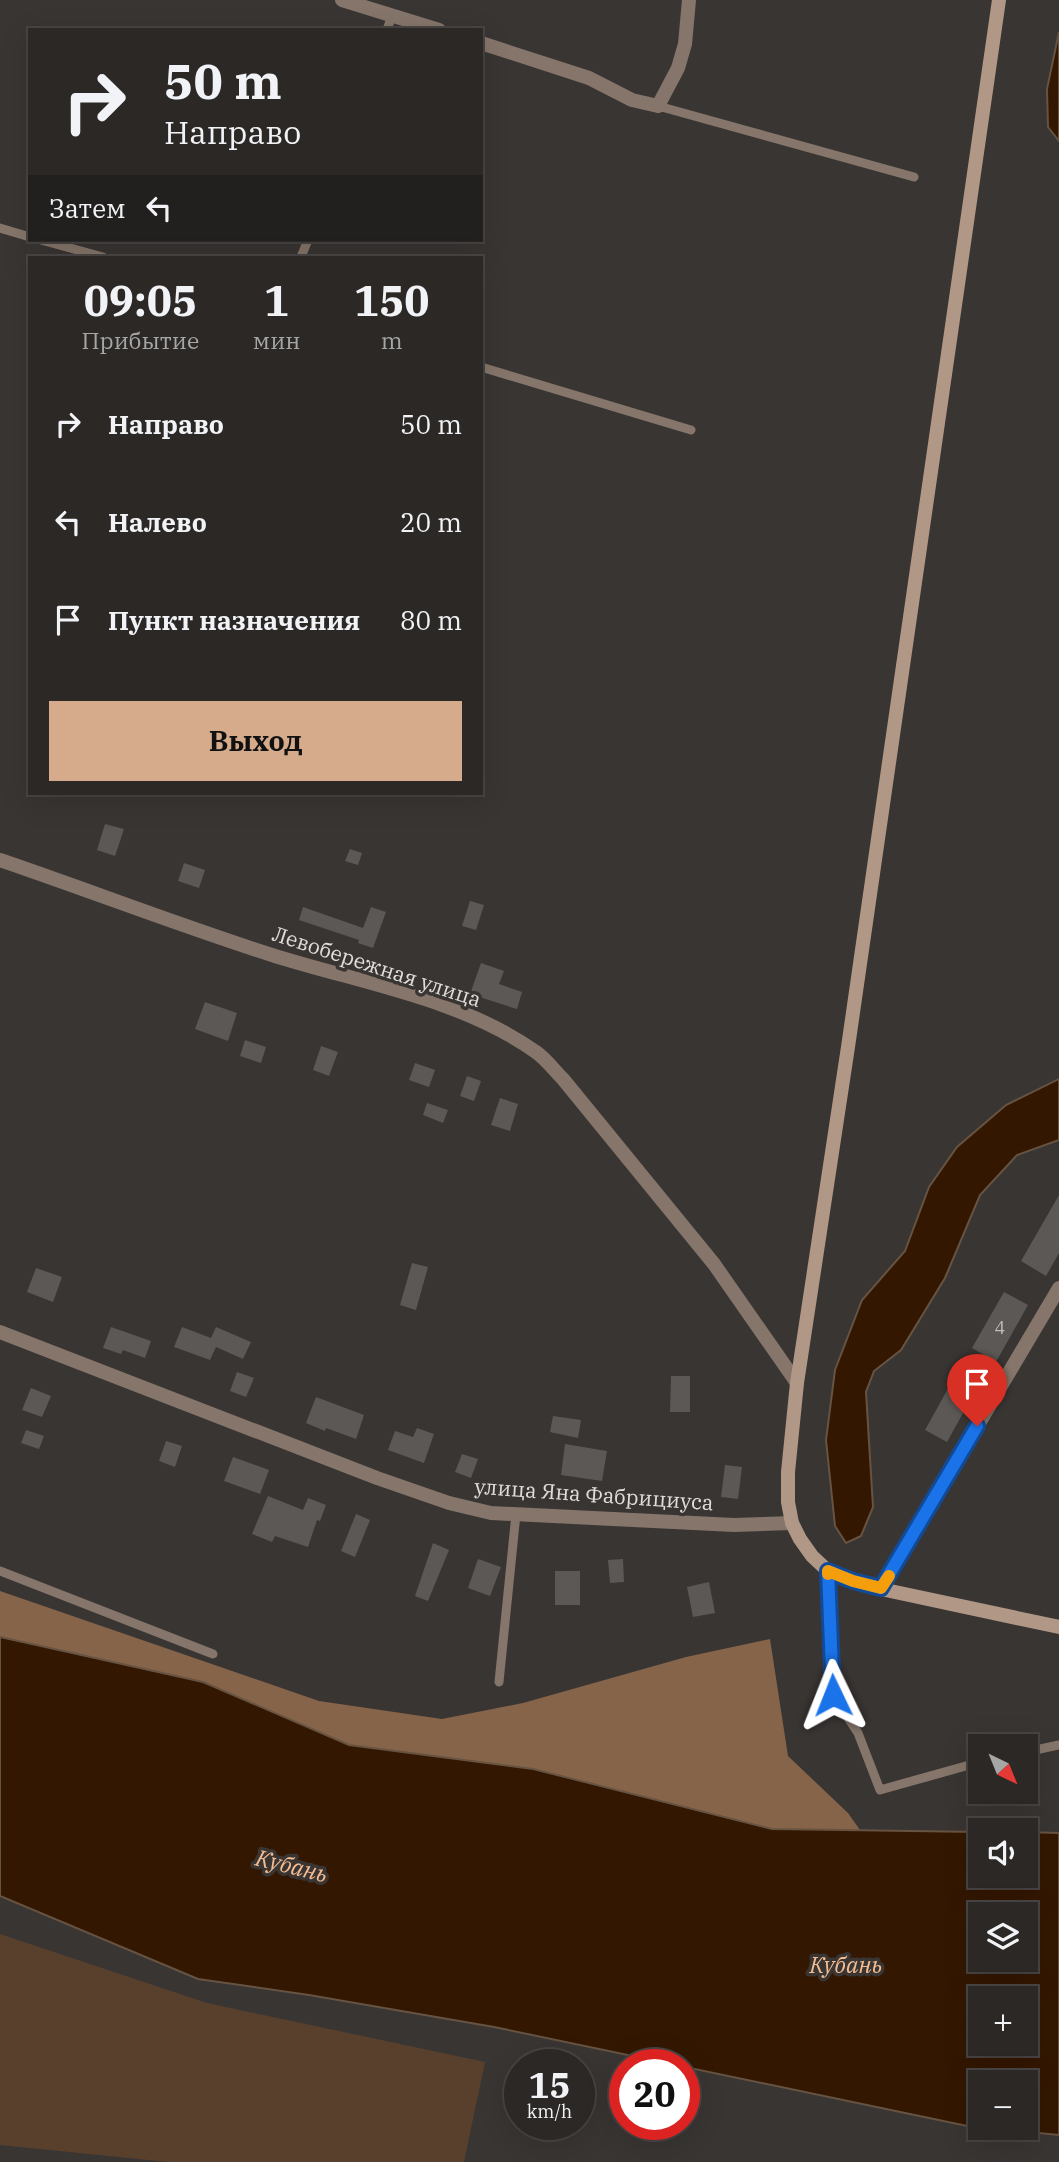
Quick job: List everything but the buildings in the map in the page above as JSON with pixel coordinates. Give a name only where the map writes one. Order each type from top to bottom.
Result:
[{"type":"street","points":[[342,0],[433,28]]},
{"type":"street","points":[[483,44],[589,78],[632,100],[659,106],[678,68],[685,44],[689,0]]},
{"type":"street","points":[[999,0],[797,1382],[788,1472],[788,1502],[792,1523],[812,1556],[828,1571],[881,1588],[1059,1627]]},
{"type":"street","name":"Левобережная улица","points":[[0,860],[271,955],[464,1013],[538,1053],[563,1079],[714,1265],[797,1382]]},
{"type":"street","points":[[881,1588],[1059,1287]]},
{"type":"street","name":"улица Яна Фабрициуса","points":[[0,1332],[377,1478],[449,1503],[491,1513],[734,1525],[792,1523]]},
{"type":"lane","points":[[388,28],[393,15]]},
{"type":"lane","points":[[659,106],[914,177]]},
{"type":"lane","points":[[0,228],[28,236]]},
{"type":"lane","points":[[48,242],[99,256]]},
{"type":"lane","points":[[483,369],[691,430]]},
{"type":"lane","points":[[499,1682],[516,1514]]},
{"type":"lane","points":[[0,1571],[214,1654]]},
{"type":"lane","points":[[828,1571],[833,1695],[858,1733],[880,1790],[968,1765]]},
{"type":"lane","points":[[1038,1749],[1059,1745]]},
{"type":"shaded area","points":[[0,1591],[319,1701],[442,1719],[523,1703],[686,1657],[770,1639],[788,1756],[848,1813],[860,1830],[772,1829],[533,1769],[349,1745],[203,1682],[0,1637]]},
{"type":"shaded area","points":[[0,1934],[207,2003],[485,2062],[464,2162],[168,2162],[0,2145]]},
{"type":"water","points":[[1059,32],[1059,141],[1048,127],[1047,89]]},
{"type":"water","points":[[1059,1079],[1059,1140],[1017,1155],[980,1195],[945,1278],[901,1350],[874,1371],[866,1392],[873,1507],[861,1536],[846,1543],[835,1526],[826,1440],[835,1370],[862,1300],[905,1251],[929,1187],[957,1147],[1006,1105]]},
{"type":"water","name":"Кубань","points":[[0,1637],[203,1682],[349,1745],[533,1769],[772,1829],[968,1832],[968,1888],[1038,1888],[1038,1832],[1059,1833],[1059,2135],[1038,2133],[1038,2070],[968,2070],[968,2126],[700,2070],[700,2049],[609,2051],[494,2027],[198,1979],[0,1896]]},
{"type":"slow traffic","points":[[828,1574],[828,1571],[881,1588],[889,1576]]},
{"type":"route","points":[[833,1695],[828,1571],[881,1588],[977,1426]]}]
